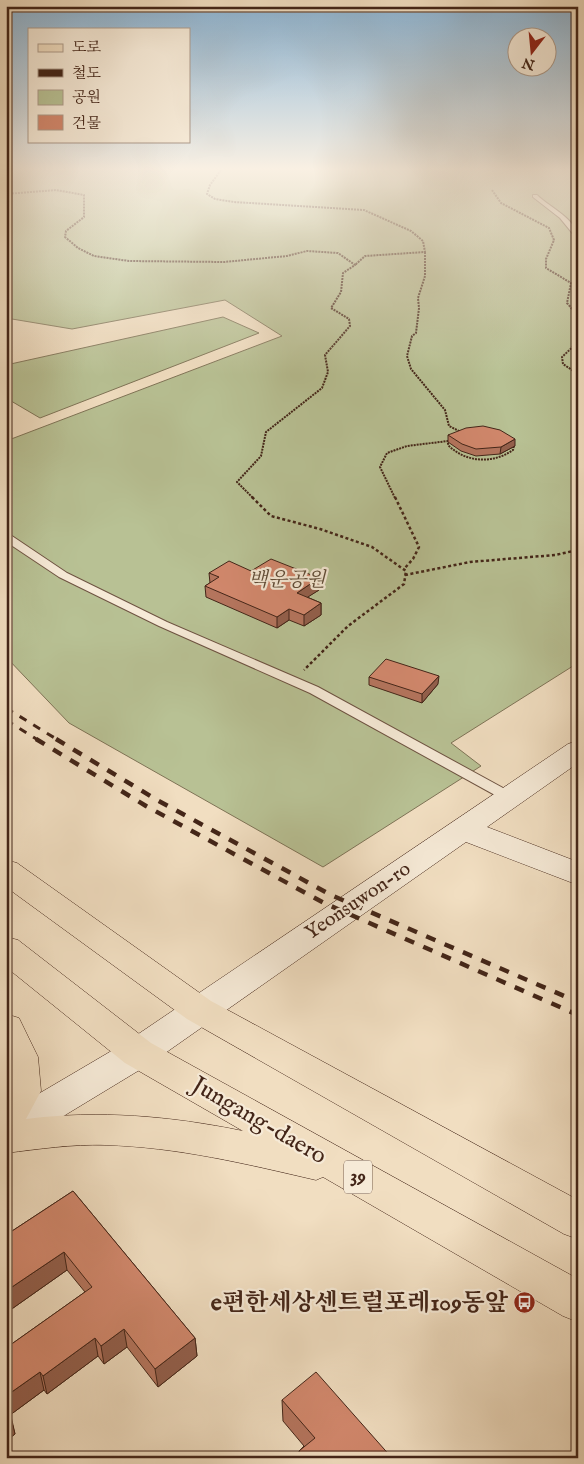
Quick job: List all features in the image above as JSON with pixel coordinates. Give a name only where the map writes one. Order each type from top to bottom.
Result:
[{"type":"main road","points":[[6,872],[199,1010],[578,1221]]},
{"type":"main road","name":"Jungang-daero","points":[[6,949],[138,1053],[578,1302]]},
{"type":"main road","points":[[6,1028],[20,1056],[22,1091],[6,1118]]},
{"type":"main road","points":[[6,1137],[53,1131],[105,1129],[133,1131],[200,1138],[341,1168]]},
{"type":"street","name":"Yeonsuwon-ro","points":[[6,1132],[138,1053],[578,750]]},
{"type":"street","points":[[463,829],[578,874]]},
{"type":"lane","points":[[6,535],[63,575],[163,624],[314,690],[509,796]]},
{"type":"path","points":[[66,238],[78,248],[94,256],[129,261],[224,262],[287,256],[307,251],[338,253],[355,265]]},
{"type":"path","points":[[419,238],[422,241],[425,252],[426,264],[423,290],[418,298],[420,314],[416,322],[416,333],[412,336],[407,356],[411,369],[445,410],[449,426],[462,432]]},
{"type":"path","points":[[553,238],[543,262],[544,269],[548,273],[571,284],[567,303],[578,316]]},
{"type":"path","points":[[293,681],[348,626],[404,584],[404,569],[372,547],[320,529],[271,516],[237,482],[261,456],[266,432],[322,388],[328,372],[325,355],[350,326],[349,319],[331,308],[341,292],[344,273],[365,256],[425,252]]},
{"type":"path","points":[[578,342],[562,357],[563,364],[578,374]]},
{"type":"path","points":[[404,569],[413,559],[419,547],[380,468],[387,453],[407,446],[448,441],[462,432],[474,431],[496,433],[511,440],[514,445],[513,450],[500,457],[479,459],[458,454],[451,450],[448,441]]},
{"type":"path","points":[[405,575],[470,562],[555,555],[578,550]]},
{"type":"green space","name":"백운공원","points":[[6,238],[578,238],[578,667],[573,666],[451,743],[481,766],[323,867],[69,723],[6,657],[6,441],[282,336],[225,300],[72,329],[6,318]]},
{"type":"green space","points":[[223,317],[259,333],[40,418],[6,398],[6,365]]},
{"type":"building","points":[[483,426],[500,430],[515,439],[501,447],[476,449],[462,444],[448,435],[466,428]]},
{"type":"building","points":[[271,559],[319,578],[297,593],[321,603],[304,615],[289,609],[277,617],[205,586],[219,577],[209,573],[229,561],[251,571]]},
{"type":"building","points":[[386,659],[439,676],[422,694],[369,677]]},
{"type":"building","points":[[73,1191],[195,1338],[155,1369],[124,1329],[101,1346],[95,1338],[43,1376],[40,1372],[6,1396],[6,1348],[92,1287],[64,1252],[6,1291],[6,1235]]},
{"type":"building","points":[[316,1372],[392,1458],[304,1458],[299,1451],[315,1438],[282,1400]]},
{"type":"building","points":[[6,1410],[11,1416],[6,1419]]},
{"type":"railway","points":[[6,708],[58,740]]},
{"type":"railway","points":[[6,720],[38,740]]},
{"type":"railway","points":[[36,739],[146,806],[324,903],[578,1015]]},
{"type":"railway","points":[[56,739],[157,800],[331,895],[578,1002]]},
{"type":"place","name":"e편한세상센트럴포레109동앞","points":[[524,1303]]}]
